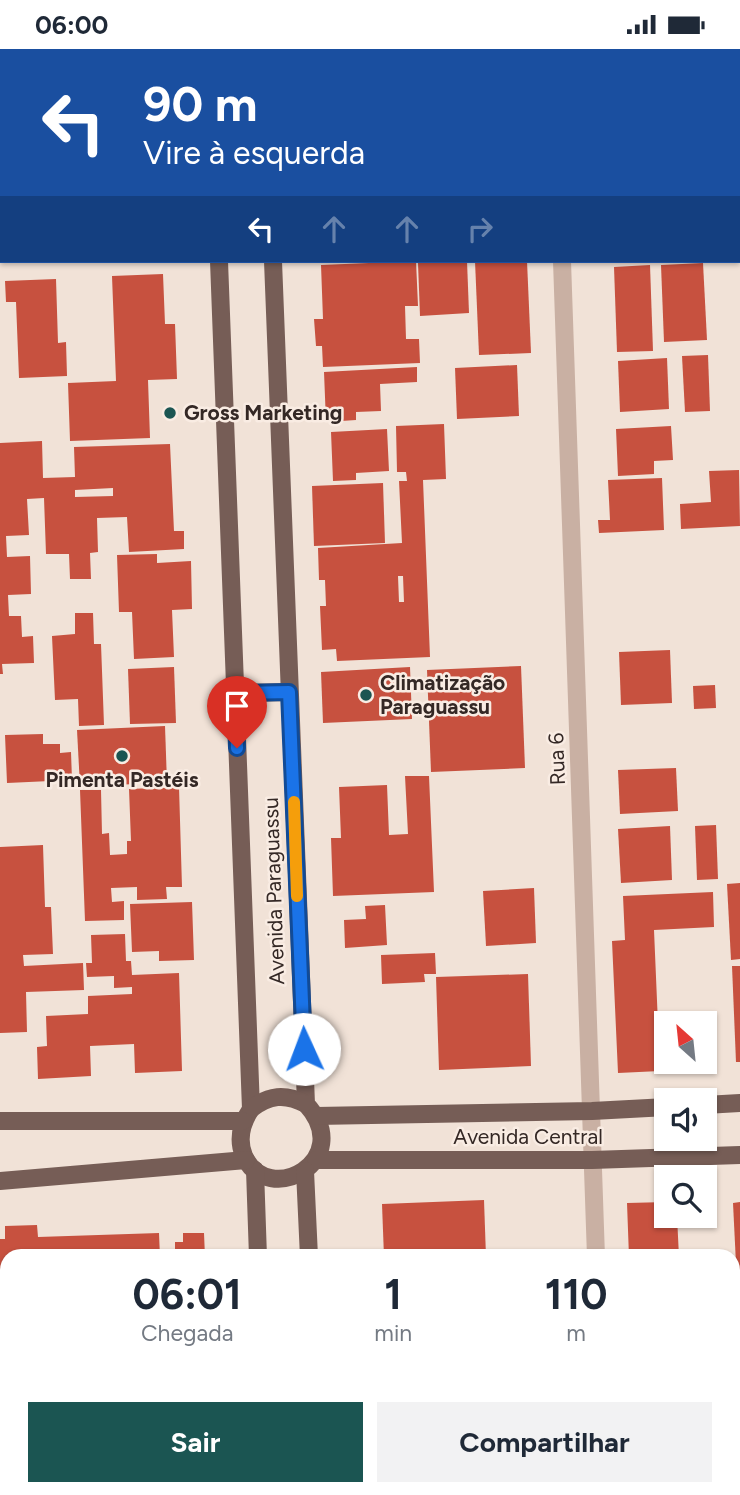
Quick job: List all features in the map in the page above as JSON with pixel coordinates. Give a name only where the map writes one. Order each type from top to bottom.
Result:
[{"type":"main road","name":"Avenida Paraguassu","points":[[219,263],[247,1115],[240,1134],[241,1147],[251,1165],[257,1249]]},
{"type":"main road","name":"Avenida Paraguassu","points":[[273,263],[289,692],[311,1110],[322,1130],[322,1145],[311,1165],[309,1249]]},
{"type":"main road","points":[[235,693],[289,692]]},
{"type":"main road","name":"Avenida Central","points":[[0,1121],[247,1115],[272,1097],[284,1096],[311,1110],[592,1111],[654,1108]]},
{"type":"main road","points":[[717,1104],[740,1103]]},
{"type":"main road","name":"Avenida Central","points":[[0,1181],[251,1165],[265,1175],[286,1179],[311,1165],[740,1155]]},
{"type":"street","name":"Rua 6","points":[[562,263],[596,1249]]},
{"type":"building","points":[[416,263],[418,306],[405,306],[406,339],[419,339],[420,363],[323,367],[322,346],[316,346],[314,319],[323,319],[321,265]]},
{"type":"building","points":[[418,263],[467,263],[469,313],[420,316]]},
{"type":"building","points":[[475,263],[527,263],[531,353],[479,355]]},
{"type":"building","points":[[703,263],[707,340],[664,342],[661,265]]},
{"type":"building","points":[[650,265],[653,351],[617,352],[614,267]]},
{"type":"building","points":[[163,274],[165,324],[175,324],[177,379],[148,380],[150,438],[70,441],[68,383],[116,381],[112,276]]},
{"type":"building","points":[[56,279],[58,343],[66,342],[67,376],[19,378],[16,302],[6,302],[5,281]]},
{"type":"building","points":[[708,355],[710,411],[685,412],[682,356]]},
{"type":"building","points":[[667,358],[669,409],[620,412],[618,361]]},
{"type":"building","points":[[517,365],[519,416],[457,419],[455,368]]},
{"type":"building","points":[[417,367],[417,382],[380,384],[381,411],[356,412],[356,420],[326,422],[324,372]]},
{"type":"building","points":[[444,424],[446,479],[423,480],[430,657],[337,661],[336,649],[322,650],[320,606],[326,606],[325,580],[319,580],[318,548],[402,543],[399,481],[407,481],[406,472],[397,472],[396,426]],"holes":[[[398,576],[403,576],[404,602],[399,602]]]},
{"type":"building","points":[[671,426],[673,460],[654,461],[654,474],[618,476],[616,429]]},
{"type":"building","points":[[387,429],[389,471],[356,473],[356,480],[333,481],[331,432]]},
{"type":"building","points":[[42,441],[43,478],[75,477],[74,447],[170,444],[174,531],[184,531],[184,549],[129,552],[127,517],[97,518],[98,552],[90,553],[91,579],[70,579],[69,554],[46,554],[44,498],[27,499],[29,535],[6,536],[7,557],[30,556],[31,594],[8,595],[9,616],[21,616],[22,637],[33,636],[34,663],[2,664],[3,674],[0,674],[0,443]],"holes":[[[113,488],[113,496],[75,497],[75,490]]]},
{"type":"building","points":[[739,470],[740,526],[681,529],[680,504],[711,502],[709,471]]},
{"type":"building","points":[[662,478],[664,530],[599,533],[598,520],[610,520],[608,480]]},
{"type":"building","points":[[383,483],[385,543],[314,546],[312,486]]},
{"type":"building","points":[[157,554],[157,563],[191,561],[192,609],[172,610],[174,657],[134,659],[132,612],[119,612],[117,555]]},
{"type":"building","points":[[75,613],[93,613],[94,644],[101,644],[104,725],[79,726],[78,699],[55,700],[52,636],[75,634]]},
{"type":"building","points":[[670,650],[672,703],[621,705],[619,652]]},
{"type":"building","points":[[521,666],[525,768],[431,772],[427,670]]},
{"type":"building","points":[[174,667],[176,723],[130,724],[128,669]]},
{"type":"building","name":"Climatização Paraguassu","points":[[410,667],[412,719],[323,723],[321,672]]},
{"type":"building","points":[[715,685],[716,708],[694,709],[693,686]]},
{"type":"building","name":"Pimenta Pastéis","points":[[165,726],[167,783],[80,786],[77,730]]},
{"type":"building","points":[[43,734],[43,744],[60,744],[60,753],[71,752],[72,780],[7,783],[5,735]]},
{"type":"building","points":[[676,768],[678,811],[620,814],[618,770]]},
{"type":"building","points":[[405,776],[429,776],[434,892],[333,896],[331,838],[341,838],[339,787],[387,785],[389,835],[408,834]]},
{"type":"building","points":[[179,787],[182,887],[166,887],[167,899],[137,900],[137,887],[111,888],[112,902],[124,901],[124,920],[85,921],[80,790],[101,790],[102,834],[109,833],[110,855],[127,854],[127,841],[131,841],[129,789]]},
{"type":"building","points":[[716,825],[718,879],[697,880],[695,826]]},
{"type":"building","points":[[670,826],[672,880],[621,883],[618,829]]},
{"type":"building","points":[[43,845],[45,907],[51,907],[53,954],[23,955],[24,966],[83,963],[84,990],[26,992],[27,1032],[0,1033],[0,847]]},
{"type":"building","points":[[740,883],[740,959],[731,960],[727,884]]},
{"type":"building","points":[[534,888],[536,943],[486,946],[483,891]]},
{"type":"building","points":[[713,892],[714,927],[654,930],[657,1011],[654,1011],[654,1071],[618,1073],[612,941],[625,940],[623,896]]},
{"type":"building","points":[[192,902],[194,960],[159,961],[159,951],[132,952],[130,904]]},
{"type":"building","points":[[385,905],[387,945],[345,948],[344,920],[366,919],[365,906]]},
{"type":"building","points":[[125,934],[126,961],[131,961],[132,975],[179,973],[182,1071],[135,1073],[134,1044],[90,1046],[91,1076],[38,1079],[37,1047],[47,1046],[46,1016],[88,1014],[88,996],[132,994],[132,987],[114,988],[114,976],[87,977],[86,963],[92,963],[91,935]]},
{"type":"building","points":[[435,953],[436,974],[424,974],[425,982],[382,984],[381,955]]},
{"type":"building","points":[[732,966],[740,966],[740,1062],[736,1062]]},
{"type":"building","points":[[528,974],[531,1066],[439,1070],[436,977]]},
{"type":"building","points":[[484,1200],[486,1249],[384,1249],[382,1204]]},
{"type":"building","points":[[654,1202],[654,1228],[678,1228],[679,1249],[629,1249],[627,1203]]},
{"type":"building","points":[[740,1202],[740,1249],[735,1249],[733,1203]]},
{"type":"building","points":[[37,1225],[38,1237],[159,1233],[160,1249],[0,1249],[0,1239],[5,1239],[5,1226]]},
{"type":"building","points":[[183,1233],[204,1233],[205,1249],[175,1249],[175,1242],[183,1242]]},
{"type":"slow traffic","points":[[294,802],[297,896]]},
{"type":"place","name":"Gross Marketing","points":[[170,413]]},
{"type":"place","name":"Climatização Paraguassu","points":[[366,695]]},
{"type":"place","name":"Pimenta Pastéis","points":[[122,756]]},
{"type":"route","points":[[237,748],[235,693],[289,692],[304,1049]]}]
